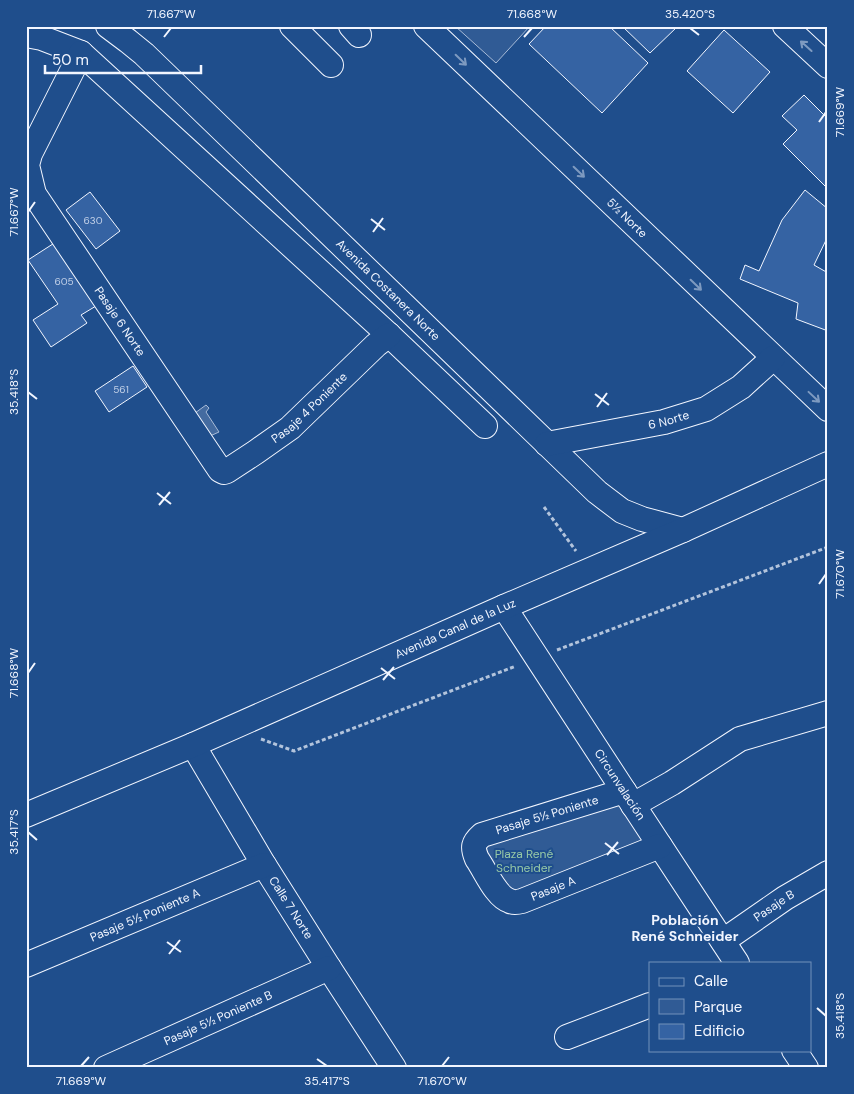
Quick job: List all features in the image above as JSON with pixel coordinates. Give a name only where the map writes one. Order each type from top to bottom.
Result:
[{"type":"street","name":"Avenida Costanera Norte","points":[[108,26],[151,61],[597,492],[622,511],[642,519],[684,530]]},
{"type":"street","points":[[292,26],[331,65]]},
{"type":"street","name":"5½ Norte","points":[[426,26],[828,409]]},
{"type":"street","points":[[785,26],[828,66]]},
{"type":"street","points":[[26,35],[42,38],[81,53],[486,426]]},
{"type":"street","points":[[26,165],[36,141],[81,53]]},
{"type":"street","name":"Pasaje 6 Norte","points":[[26,165],[34,194],[218,468],[222,471]]},
{"type":"street","name":"Pasaje 4 Poniente","points":[[222,471],[227,471],[290,428],[376,345],[389,335]]},
{"type":"street","name":"6 Norte","points":[[547,444],[664,422],[706,409],[741,387],[773,358]]},
{"type":"street","name":"Avenida Canal de la Luz","points":[[26,815],[193,745],[826,467]]},
{"type":"street","name":"Circunvalación","points":[[504,607],[736,962]]},
{"type":"street","name":"Pasaje 5½ Poniente","points":[[474,845],[482,835],[628,798],[672,783],[740,740],[828,713]]},
{"type":"street","name":"Calle 7 Norte","points":[[193,745],[264,865],[394,1068]]},
{"type":"street","name":"Pasaje A","points":[[474,845],[474,852],[477,858],[502,897],[508,901],[516,902],[522,902],[660,846]]},
{"type":"street","name":"Pasaje 5½ Poniente A","points":[[26,965],[264,865]]},
{"type":"street","name":"Pasaje B","points":[[722,941],[785,898],[828,874]]},
{"type":"street","name":"Pasaje 5½ Poniente B","points":[[106,1068],[329,968]]},
{"type":"street","points":[[566,1037],[649,1005]]},
{"type":"street","points":[[795,1052],[806,1068]]},
{"type":"path","points":[[544,508],[590,570]]},
{"type":"green space","points":[[455,26],[530,26],[496,63]]},
{"type":"green space","name":"Plaza René Schneider","points":[[624,791],[660,846],[515,902],[477,840]]},
{"type":"shaded area","points":[[206,405],[209,408],[206,412],[219,432],[210,436],[195,413]]},
{"type":"building","points":[[546,26],[609,26],[648,63],[602,113],[529,44]]},
{"type":"building","points":[[622,26],[678,26],[650,53]]},
{"type":"building","points":[[724,30],[770,72],[733,113],[687,71]]},
{"type":"building","points":[[804,95],[828,119],[828,189],[783,144],[797,130],[782,116]]},
{"type":"building","points":[[805,190],[828,209],[828,236],[814,265],[828,273],[828,331],[796,319],[798,303],[740,279],[745,265],[759,271],[782,220]]},
{"type":"building","points":[[90,192],[120,231],[96,249],[66,210]]},
{"type":"building","points":[[59,240],[101,303],[81,315],[87,323],[51,347],[33,320],[58,304],[28,260]]},
{"type":"building","points":[[133,366],[147,387],[109,412],[95,391]]},
{"type":"district","name":"Población René Schneider","points":[[685,928]]}]
